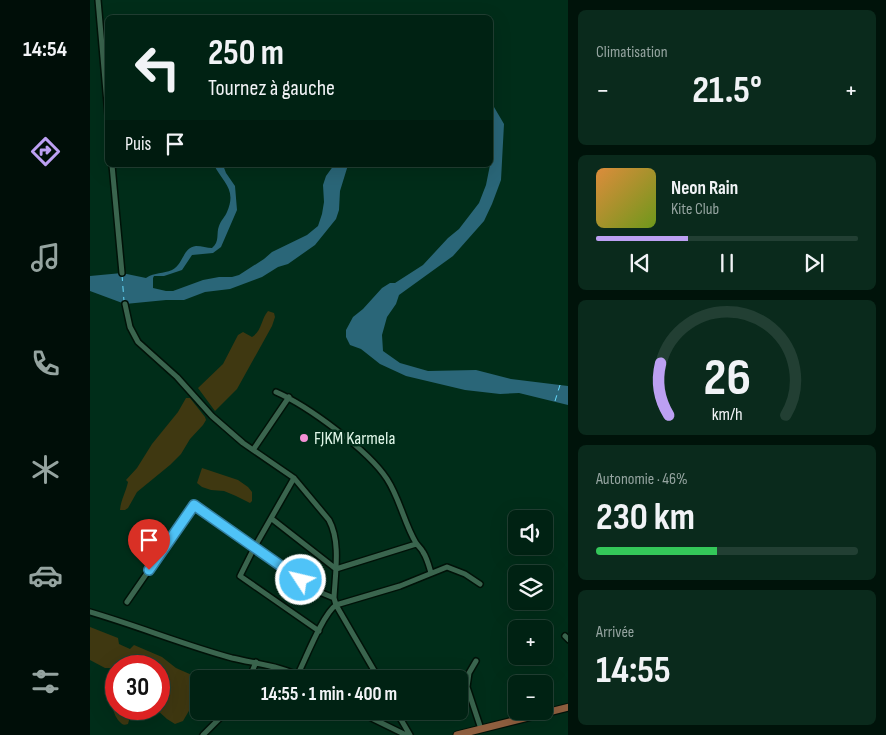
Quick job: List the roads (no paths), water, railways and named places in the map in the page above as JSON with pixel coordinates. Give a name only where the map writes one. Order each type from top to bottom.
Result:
[{"type":"main road","points":[[457,735],[485,731],[568,706]]},
{"type":"street","points":[[98,0],[105,80]]},
{"type":"street","points":[[112,167],[122,273]]},
{"type":"street","points":[[125,304],[130,327],[138,342],[195,395],[212,416],[253,450],[294,478],[333,527],[336,569],[334,598],[336,605],[374,670]]},
{"type":"street","points":[[276,392],[289,397],[335,430],[378,466],[393,490],[416,544],[422,550],[432,573]]},
{"type":"street","points":[[253,450],[289,397]]},
{"type":"street","points":[[294,478],[240,576],[319,631]]},
{"type":"street","points":[[127,602],[194,505],[317,591],[334,598]]},
{"type":"street","points":[[272,519],[336,569]]},
{"type":"street","points":[[336,569],[416,544]]},
{"type":"street","points":[[300,670],[330,610],[336,605],[400,586],[447,567],[465,574],[480,584]]},
{"type":"street","points":[[90,612],[234,658],[284,670]]},
{"type":"street","points":[[476,661],[469,673],[467,687],[485,731]]},
{"type":"street","points":[[253,670],[256,662]]},
{"type":"street","points":[[203,735],[218,720]]},
{"type":"street","points":[[375,720],[406,735]]},
{"type":"street","points":[[401,720],[410,735]]},
{"type":"water","points":[[493,104],[504,124],[501,180],[492,204],[484,221],[453,256],[399,295],[396,304],[387,317],[382,335],[383,351],[400,363],[428,371],[476,370],[511,379],[568,386],[568,405],[519,393],[500,394],[465,390],[406,376],[380,364],[361,349],[350,345],[346,337],[346,330],[353,317],[382,288],[390,283],[395,283],[423,265],[459,229],[479,203],[486,185],[490,167],[493,167]]},
{"type":"water","points":[[215,167],[224,167],[235,186],[237,210],[221,247],[213,253],[192,255],[182,270],[164,276],[154,276],[153,288],[173,291],[203,280],[239,275],[272,252],[307,235],[318,226],[322,214],[324,202],[323,185],[326,176],[333,167],[347,167],[340,191],[339,210],[336,219],[315,245],[288,264],[278,267],[262,277],[230,289],[205,292],[184,300],[125,304],[90,291],[90,276],[122,273],[146,278],[172,270],[179,264],[191,247],[212,248],[217,240],[219,226],[230,204],[228,187]]},
{"type":"place","name":"FJKM Karmela","points":[[304,438]]}]
